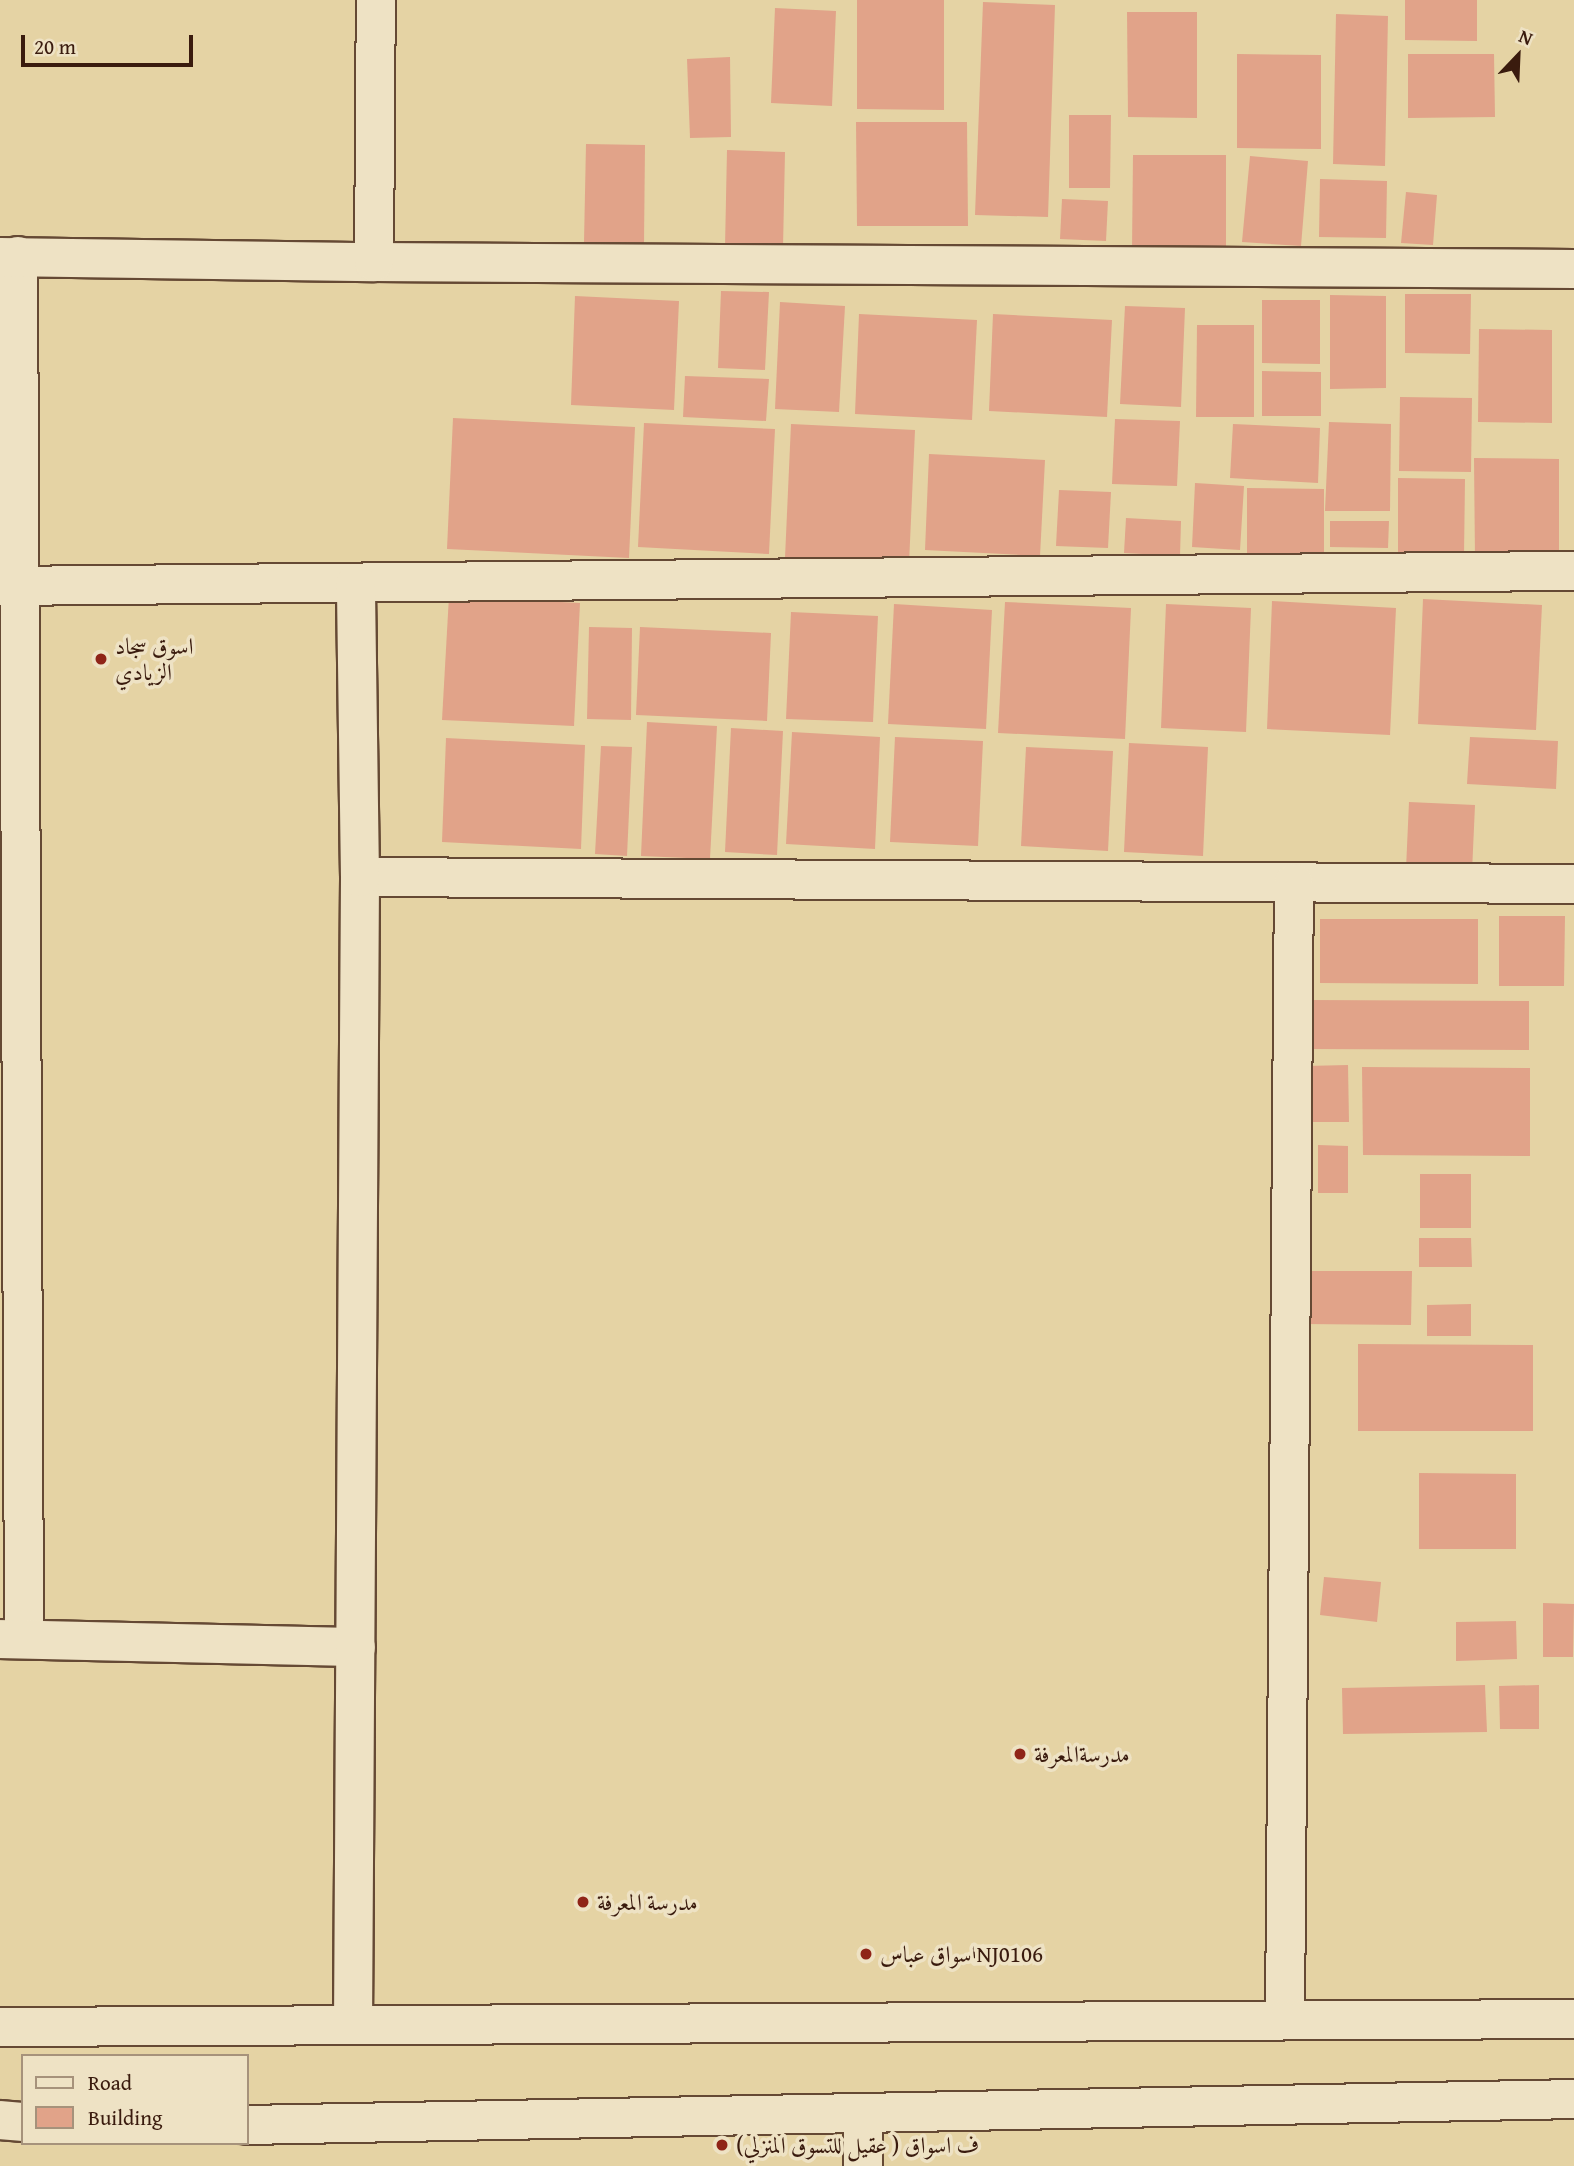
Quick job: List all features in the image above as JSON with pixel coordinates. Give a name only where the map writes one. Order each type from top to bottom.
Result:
[{"type":"street","points":[[374,262],[376,0]]},
{"type":"street","points":[[356,1647],[12,1639],[9,256],[374,262],[1574,269]]},
{"type":"street","points":[[10,586],[1574,571]]},
{"type":"street","points":[[353,2025],[359,877],[356,583]]},
{"type":"street","points":[[359,877],[1574,884]]},
{"type":"street","points":[[1285,2019],[1294,883]]},
{"type":"street","points":[[0,2027],[102,2041],[353,2025],[1574,2019]]},
{"type":"street","points":[[248,2125],[1574,2099]]},
{"type":"street","points":[[863,2113],[863,2166]]},
{"type":"street","points":[[0,2120],[21,2122]]},
{"type":"building","points":[[857,0],[944,0],[944,110],[857,109]]},
{"type":"building","points":[[1405,0],[1477,0],[1477,41],[1405,40]]},
{"type":"building","points":[[983,2],[1055,5],[1048,217],[975,215]]},
{"type":"building","points":[[775,8],[836,11],[832,106],[771,103]]},
{"type":"building","points":[[1127,12],[1197,12],[1197,118],[1128,117]]},
{"type":"building","points":[[1336,14],[1388,16],[1385,166],[1333,164]]},
{"type":"building","points":[[1237,54],[1321,55],[1321,149],[1237,148]]},
{"type":"building","points":[[1408,54],[1494,54],[1495,117],[1408,118]]},
{"type":"building","points":[[730,57],[731,137],[690,138],[687,59]]},
{"type":"building","points":[[1069,115],[1111,115],[1110,188],[1069,188]]},
{"type":"building","points":[[856,122],[967,122],[968,226],[857,226]]},
{"type":"building","points":[[586,144],[645,145],[644,243],[584,242]]},
{"type":"building","points":[[727,150],[785,152],[783,248],[725,247]]},
{"type":"building","points":[[1133,155],[1226,155],[1226,250],[1132,250]]},
{"type":"building","points":[[1250,156],[1308,161],[1301,246],[1242,242]]},
{"type":"building","points":[[1320,179],[1387,181],[1386,238],[1319,237]]},
{"type":"building","points":[[1406,192],[1437,195],[1433,245],[1401,243]]},
{"type":"building","points":[[1062,199],[1108,201],[1106,241],[1060,239]]},
{"type":"building","points":[[721,291],[769,292],[765,370],[718,368]]},
{"type":"building","points":[[1405,294],[1471,294],[1470,354],[1405,353]]},
{"type":"building","points":[[1330,295],[1386,296],[1386,388],[1330,389]]},
{"type":"building","points":[[575,296],[679,301],[674,410],[571,405]]},
{"type":"building","points":[[1262,300],[1320,300],[1320,364],[1262,363]]},
{"type":"building","points":[[780,302],[845,306],[839,412],[775,409]]},
{"type":"building","points":[[1125,306],[1185,308],[1181,407],[1120,404]]},
{"type":"building","points":[[859,314],[977,320],[972,420],[855,414]]},
{"type":"building","points":[[993,314],[1112,320],[1107,417],[989,411]]},
{"type":"building","points":[[1197,325],[1254,325],[1254,417],[1196,417]]},
{"type":"building","points":[[1479,329],[1552,330],[1552,423],[1478,422]]},
{"type":"building","points":[[1262,371],[1321,372],[1321,416],[1262,416]]},
{"type":"building","points":[[685,376],[769,379],[766,421],[683,417]]},
{"type":"building","points":[[1400,397],[1472,398],[1471,472],[1399,471]]},
{"type":"building","points":[[453,418],[635,427],[629,558],[447,549]]},
{"type":"building","points":[[1115,419],[1180,421],[1177,486],[1112,484]]},
{"type":"building","points":[[1329,422],[1391,424],[1390,511],[1325,511]]},
{"type":"building","points":[[644,423],[775,429],[769,554],[638,547]]},
{"type":"building","points":[[791,424],[915,430],[909,564],[785,558]]},
{"type":"building","points":[[1233,424],[1320,428],[1318,483],[1230,478]]},
{"type":"building","points":[[929,454],[1045,460],[1040,556],[925,550]]},
{"type":"building","points":[[1474,458],[1559,459],[1559,559],[1475,559]]},
{"type":"building","points":[[1398,478],[1465,479],[1464,556],[1398,556]]},
{"type":"building","points":[[1195,483],[1244,486],[1240,550],[1192,547]]},
{"type":"building","points":[[1247,488],[1324,489],[1324,558],[1247,557]]},
{"type":"building","points":[[1059,490],[1111,492],[1108,548],[1056,546]]},
{"type":"building","points":[[1126,518],[1181,521],[1180,556],[1124,553]]},
{"type":"building","points":[[1330,521],[1389,521],[1388,548],[1330,547]]},
{"type":"building","points":[[449,596],[580,603],[574,726],[442,720]]},
{"type":"building","points":[[1423,599],[1542,605],[1536,730],[1418,724]]},
{"type":"building","points":[[1272,601],[1396,608],[1390,735],[1267,729]]},
{"type":"building","points":[[1005,602],[1131,608],[1125,739],[998,733]]},
{"type":"building","points":[[894,604],[992,610],[986,729],[888,724]]},
{"type":"building","points":[[1166,604],[1251,608],[1246,732],[1161,728]]},
{"type":"building","points":[[791,612],[878,616],[873,722],[786,719]]},
{"type":"building","points":[[589,627],[632,628],[631,720],[587,719]]},
{"type":"building","points":[[640,627],[771,633],[767,721],[636,715]]},
{"type":"building","points":[[647,722],[717,726],[710,859],[641,856]]},
{"type":"building","points":[[731,728],[783,731],[777,855],[725,852]]},
{"type":"building","points":[[792,732],[880,737],[875,849],[786,844]]},
{"type":"building","points":[[895,737],[983,741],[978,846],[890,842]]},
{"type":"building","points":[[1470,737],[1558,741],[1556,789],[1467,784]]},
{"type":"building","points":[[446,738],[585,745],[581,849],[442,842]]},
{"type":"building","points":[[1129,743],[1208,747],[1203,856],[1124,852]]},
{"type":"building","points":[[601,746],[632,747],[627,856],[595,854]]},
{"type":"building","points":[[1026,747],[1113,751],[1108,851],[1021,846]]},
{"type":"building","points":[[1409,802],[1475,805],[1472,872],[1406,869]]},
{"type":"building","points":[[1499,916],[1565,916],[1564,986],[1499,986]]},
{"type":"building","points":[[1320,919],[1478,919],[1478,984],[1320,983]]},
{"type":"building","points":[[1308,1000],[1529,1001],[1529,1050],[1308,1049]]},
{"type":"building","points":[[1348,1065],[1349,1122],[1306,1122],[1306,1066]]},
{"type":"building","points":[[1362,1067],[1530,1068],[1530,1156],[1363,1155]]},
{"type":"building","points":[[1318,1145],[1348,1146],[1348,1193],[1318,1193]]},
{"type":"building","points":[[1420,1174],[1471,1174],[1471,1228],[1420,1228]]},
{"type":"building","points":[[1419,1238],[1471,1238],[1472,1267],[1419,1267]]},
{"type":"building","points":[[1302,1271],[1412,1271],[1411,1325],[1303,1324]]},
{"type":"building","points":[[1471,1304],[1471,1336],[1427,1336],[1427,1305]]},
{"type":"building","points":[[1358,1344],[1533,1345],[1533,1431],[1358,1431]]},
{"type":"building","points":[[1419,1473],[1516,1474],[1516,1549],[1419,1549]]},
{"type":"building","points":[[1324,1577],[1381,1582],[1377,1622],[1320,1615]]},
{"type":"building","points":[[1543,1603],[1574,1604],[1573,1657],[1543,1657]]},
{"type":"building","points":[[1516,1621],[1517,1659],[1456,1661],[1456,1622]]},
{"type":"building","points":[[1485,1685],[1487,1732],[1343,1734],[1342,1688]]},
{"type":"building","points":[[1539,1685],[1539,1729],[1500,1729],[1499,1686]]},
{"type":"place","name":"اسوق سجاد الزيادي","points":[[101,659]]},
{"type":"place","name":"مدرسةالمعرفة","points":[[1020,1754]]},
{"type":"place","name":"مدرسة المعرفة","points":[[583,1902]]},
{"type":"place","name":"اسواق عباسNJ0106","points":[[866,1954]]},
{"type":"place","name":"ف اسواق ( عقيل للتسوق المنزلي)","points":[[722,2145]]}]
